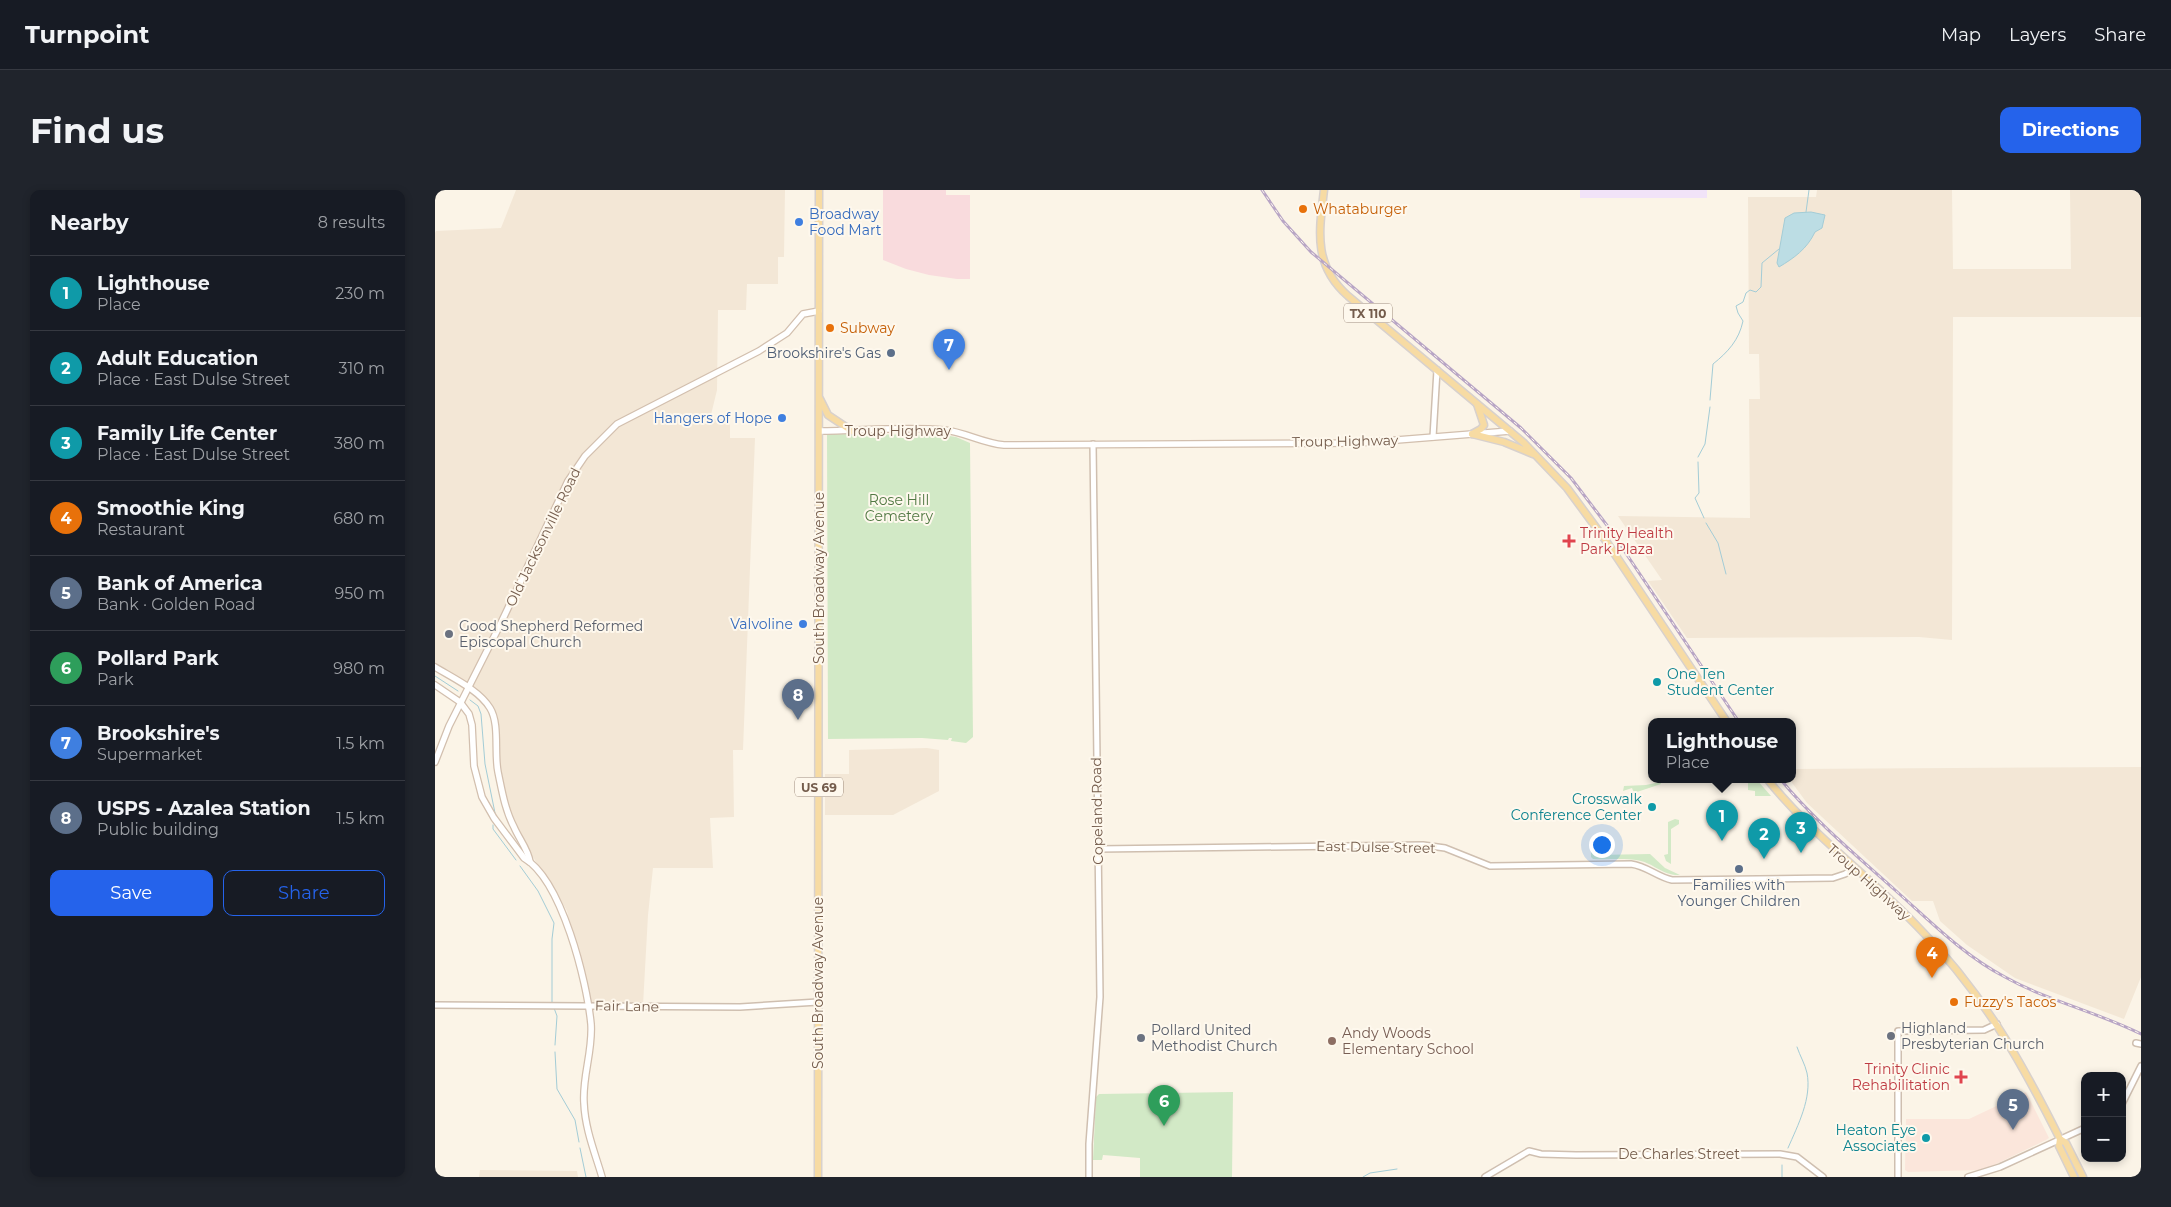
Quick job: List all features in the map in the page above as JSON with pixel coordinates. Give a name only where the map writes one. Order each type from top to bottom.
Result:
[{"type":"main road","name":"South Broadway Avenue","points":[[818,1177],[819,190]]},
{"type":"main road","name":"TX 110","points":[[1324,190],[1320,243],[1323,260],[1333,280],[1348,296],[1510,431],[1536,456]]},
{"type":"main road","name":"Old Jacksonville Road","points":[[435,762],[440,745],[568,481],[594,445],[617,424],[759,351],[787,333],[806,312],[819,311]]},
{"type":"main road","points":[[819,397],[828,415],[851,431]]},
{"type":"main road","points":[[1472,434],[1484,425],[1476,403]]},
{"type":"main road","name":"Troup Highway","points":[[819,431],[942,430],[962,432],[981,441],[994,444],[1359,443],[1510,431]]},
{"type":"main road","points":[[1472,434],[1504,442],[1536,456],[1579,504],[1724,718]]},
{"type":"main road","points":[[435,667],[480,696],[493,712],[496,727],[497,770],[514,828],[529,854],[530,862]]},
{"type":"main road","points":[[435,685],[461,702],[467,711],[472,721],[474,766],[482,797],[494,818],[553,893],[562,913],[581,972],[588,1006],[591,1035],[583,1092],[584,1105],[586,1121],[602,1177]]},
{"type":"main road","name":"Troup Highway","points":[[1771,783],[1807,824],[1917,925],[1971,988],[1997,1024],[2025,1070],[2060,1139],[2066,1143],[2083,1177]]},
{"type":"main road","name":"Troup Highway","points":[[2060,1139],[2059,1146],[2075,1177]]},
{"type":"street","points":[[1433,437],[1437,370]]},
{"type":"street","name":"Copeland Road","points":[[1089,1177],[1089,1144],[1100,1001],[1093,444]]},
{"type":"street","name":"East Dulse Street","points":[[1098,849],[1423,845],[1452,850],[1490,866],[1631,864],[1646,867],[1672,880],[1833,878],[1845,874],[1853,868]]},
{"type":"street","name":"Fair Lane","points":[[435,1005],[740,1007],[818,1002]]},
{"type":"street","points":[[1898,1177],[1898,1031],[1984,1030],[1997,1024]]},
{"type":"street","points":[[2126,1096],[2141,1066]]},
{"type":"street","points":[[1968,1177],[2001,1167],[2081,1130]]},
{"type":"street","name":"De Charles Street","points":[[1485,1177],[1529,1151],[1541,1154],[1576,1155],[1780,1154],[1797,1157],[1823,1177]]},
{"type":"shaded area","points":[[516,190],[785,190],[784,257],[778,257],[778,284],[747,284],[746,310],[718,310],[717,390],[710,419],[730,419],[730,438],[755,438],[743,750],[733,750],[734,817],[710,818],[713,868],[653,868],[648,915],[643,1005],[590,1003],[567,911],[551,882],[539,867],[518,832],[507,801],[498,753],[496,715],[493,707],[435,665],[435,233],[436,231],[501,228]]},
{"type":"shaded area","points":[[883,190],[946,190],[946,195],[970,195],[970,279],[929,275],[883,260]]},
{"type":"shaded area","points":[[1580,190],[1707,190],[1707,198],[1580,198]]},
{"type":"shaded area","points":[[1817,190],[1952,190],[1953,269],[2071,269],[2070,190],[2141,190],[2141,317],[1953,317],[1952,640],[1919,637],[1687,638],[1648,581],[1662,580],[1618,516],[1750,518],[1749,399],[1760,399],[1759,354],[1749,354],[1748,197],[1816,197]]},
{"type":"shaded area","points":[[927,748],[939,750],[939,791],[893,815],[825,815],[825,774],[849,774],[849,750]]},
{"type":"shaded area","points":[[2141,767],[2141,977],[2124,1019],[2015,978],[1967,945],[1940,921],[1933,901],[1912,901],[1807,803],[1792,783],[1796,783],[1796,769]]},
{"type":"shaded area","points":[[2026,1092],[2049,1138],[2046,1140],[1992,1166],[1979,1170],[1908,1172],[1905,1170],[1906,1119],[1969,1119]]},
{"type":"shaded area","points":[[480,1170],[577,1171],[578,1177],[479,1177]]},
{"type":"green space","name":"Rose Hill Cemetery","points":[[827,434],[943,435],[956,437],[970,443],[973,737],[966,743],[951,741],[952,738],[948,740],[922,738],[828,739]]},
{"type":"green space","points":[[1748,783],[1760,783],[1771,796],[1755,796],[1755,791],[1748,790]]},
{"type":"green space","points":[[1661,784],[1634,793],[1632,788],[1623,791],[1624,786]]},
{"type":"green space","points":[[1675,819],[1679,820],[1679,824],[1671,829],[1671,864],[1666,861],[1664,855],[1668,854],[1668,822]]},
{"type":"green space","points":[[1591,844],[1596,844],[1596,855],[1650,854],[1665,868],[1680,875],[1668,873],[1642,861],[1593,859],[1591,857]]},
{"type":"green space","points":[[1233,1092],[1232,1177],[1140,1177],[1140,1158],[1103,1155],[1102,1160],[1093,1160],[1096,1097],[1099,1094]]},
{"type":"water","points":[[1811,212],[1825,215],[1822,228],[1815,232],[1800,252],[1779,267],[1777,263],[1785,218],[1794,213]]},
{"type":"waterway","points":[[1806,212],[1809,190]]},
{"type":"waterway","points":[[1710,400],[1713,364],[1732,345],[1739,334],[1743,321],[1736,306],[1743,302],[1746,293],[1750,290],[1756,292],[1761,287],[1762,263],[1779,249]]},
{"type":"waterway","points":[[1698,457],[1705,444],[1710,407]]},
{"type":"waterway","points":[[1698,462],[1699,493],[1695,498],[1704,518]]},
{"type":"waterway","points":[[1706,523],[1718,543],[1726,574]]},
{"type":"waterway","points":[[435,676],[458,691]]},
{"type":"waterway","points":[[470,700],[478,706],[481,714],[485,764],[495,813]]},
{"type":"waterway","points":[[493,825],[493,829],[516,860]]},
{"type":"waterway","points":[[520,866],[538,891],[554,923],[552,939],[552,1002]]},
{"type":"waterway","points":[[554,1008],[557,1016],[555,1045]]},
{"type":"waterway","points":[[1788,1148],[1803,1111],[1808,1092],[1807,1073],[1797,1047]]},
{"type":"waterway","points":[[555,1052],[557,1089],[575,1120],[579,1142]]},
{"type":"waterway","points":[[580,1148],[586,1177]]},
{"type":"waterway","points":[[1782,1165],[1782,1177]]},
{"type":"waterway","points":[[1363,1177],[1370,1173],[1397,1169]]},
{"type":"railway","points":[[1262,190],[1283,221],[1311,252],[1521,428],[1571,478],[1609,528],[1736,718]]},
{"type":"railway","points":[[1784,783],[1836,837],[1934,925],[1975,958],[2021,985],[2141,1034]]},
{"type":"place","name":"Whataburger","points":[[1303,209]]},
{"type":"place","name":"Broadway Food Mart","points":[[799,222]]},
{"type":"place","name":"Subway","points":[[830,328]]},
{"type":"place","name":"Brookshire's Gas","points":[[891,353]]},
{"type":"place","name":"Brookshire's","points":[[949,370]]},
{"type":"place","name":"Hangers of Hope","points":[[782,418]]},
{"type":"place","name":"Trinity Health Park Plaza","points":[[1569,541]]},
{"type":"place","name":"Valvoline","points":[[803,624]]},
{"type":"place","name":"Good Shepherd Reformed Episcopal Church","points":[[449,634]]},
{"type":"place","name":"One Ten Student Center","points":[[1657,682]]},
{"type":"place","name":"USPS - Azalea Station","points":[[798,720]]},
{"type":"place","name":"Crosswalk Conference Center","points":[[1652,807]]},
{"type":"place","name":"Lighthouse","points":[[1722,841]]},
{"type":"place","name":"Family Life Center","points":[[1801,853]]},
{"type":"place","name":"Adult Education","points":[[1764,859]]},
{"type":"place","name":"Families with Younger Children","points":[[1739,869]]},
{"type":"place","name":"Smoothie King","points":[[1932,978]]},
{"type":"place","name":"Fuzzy's Tacos","points":[[1954,1002]]},
{"type":"place","name":"Highland Presbyterian Church","points":[[1891,1036]]},
{"type":"place","name":"Pollard United Methodist Church","points":[[1141,1038]]},
{"type":"place","name":"Andy Woods Elementary School","points":[[1332,1041]]},
{"type":"place","name":"Trinity Clinic Rehabilitation","points":[[1961,1077]]},
{"type":"place","name":"Pollard Park","points":[[1164,1126]]},
{"type":"place","name":"Bank of America","points":[[2013,1130]]},
{"type":"place","name":"Heaton Eye Associates","points":[[1926,1138]]}]
